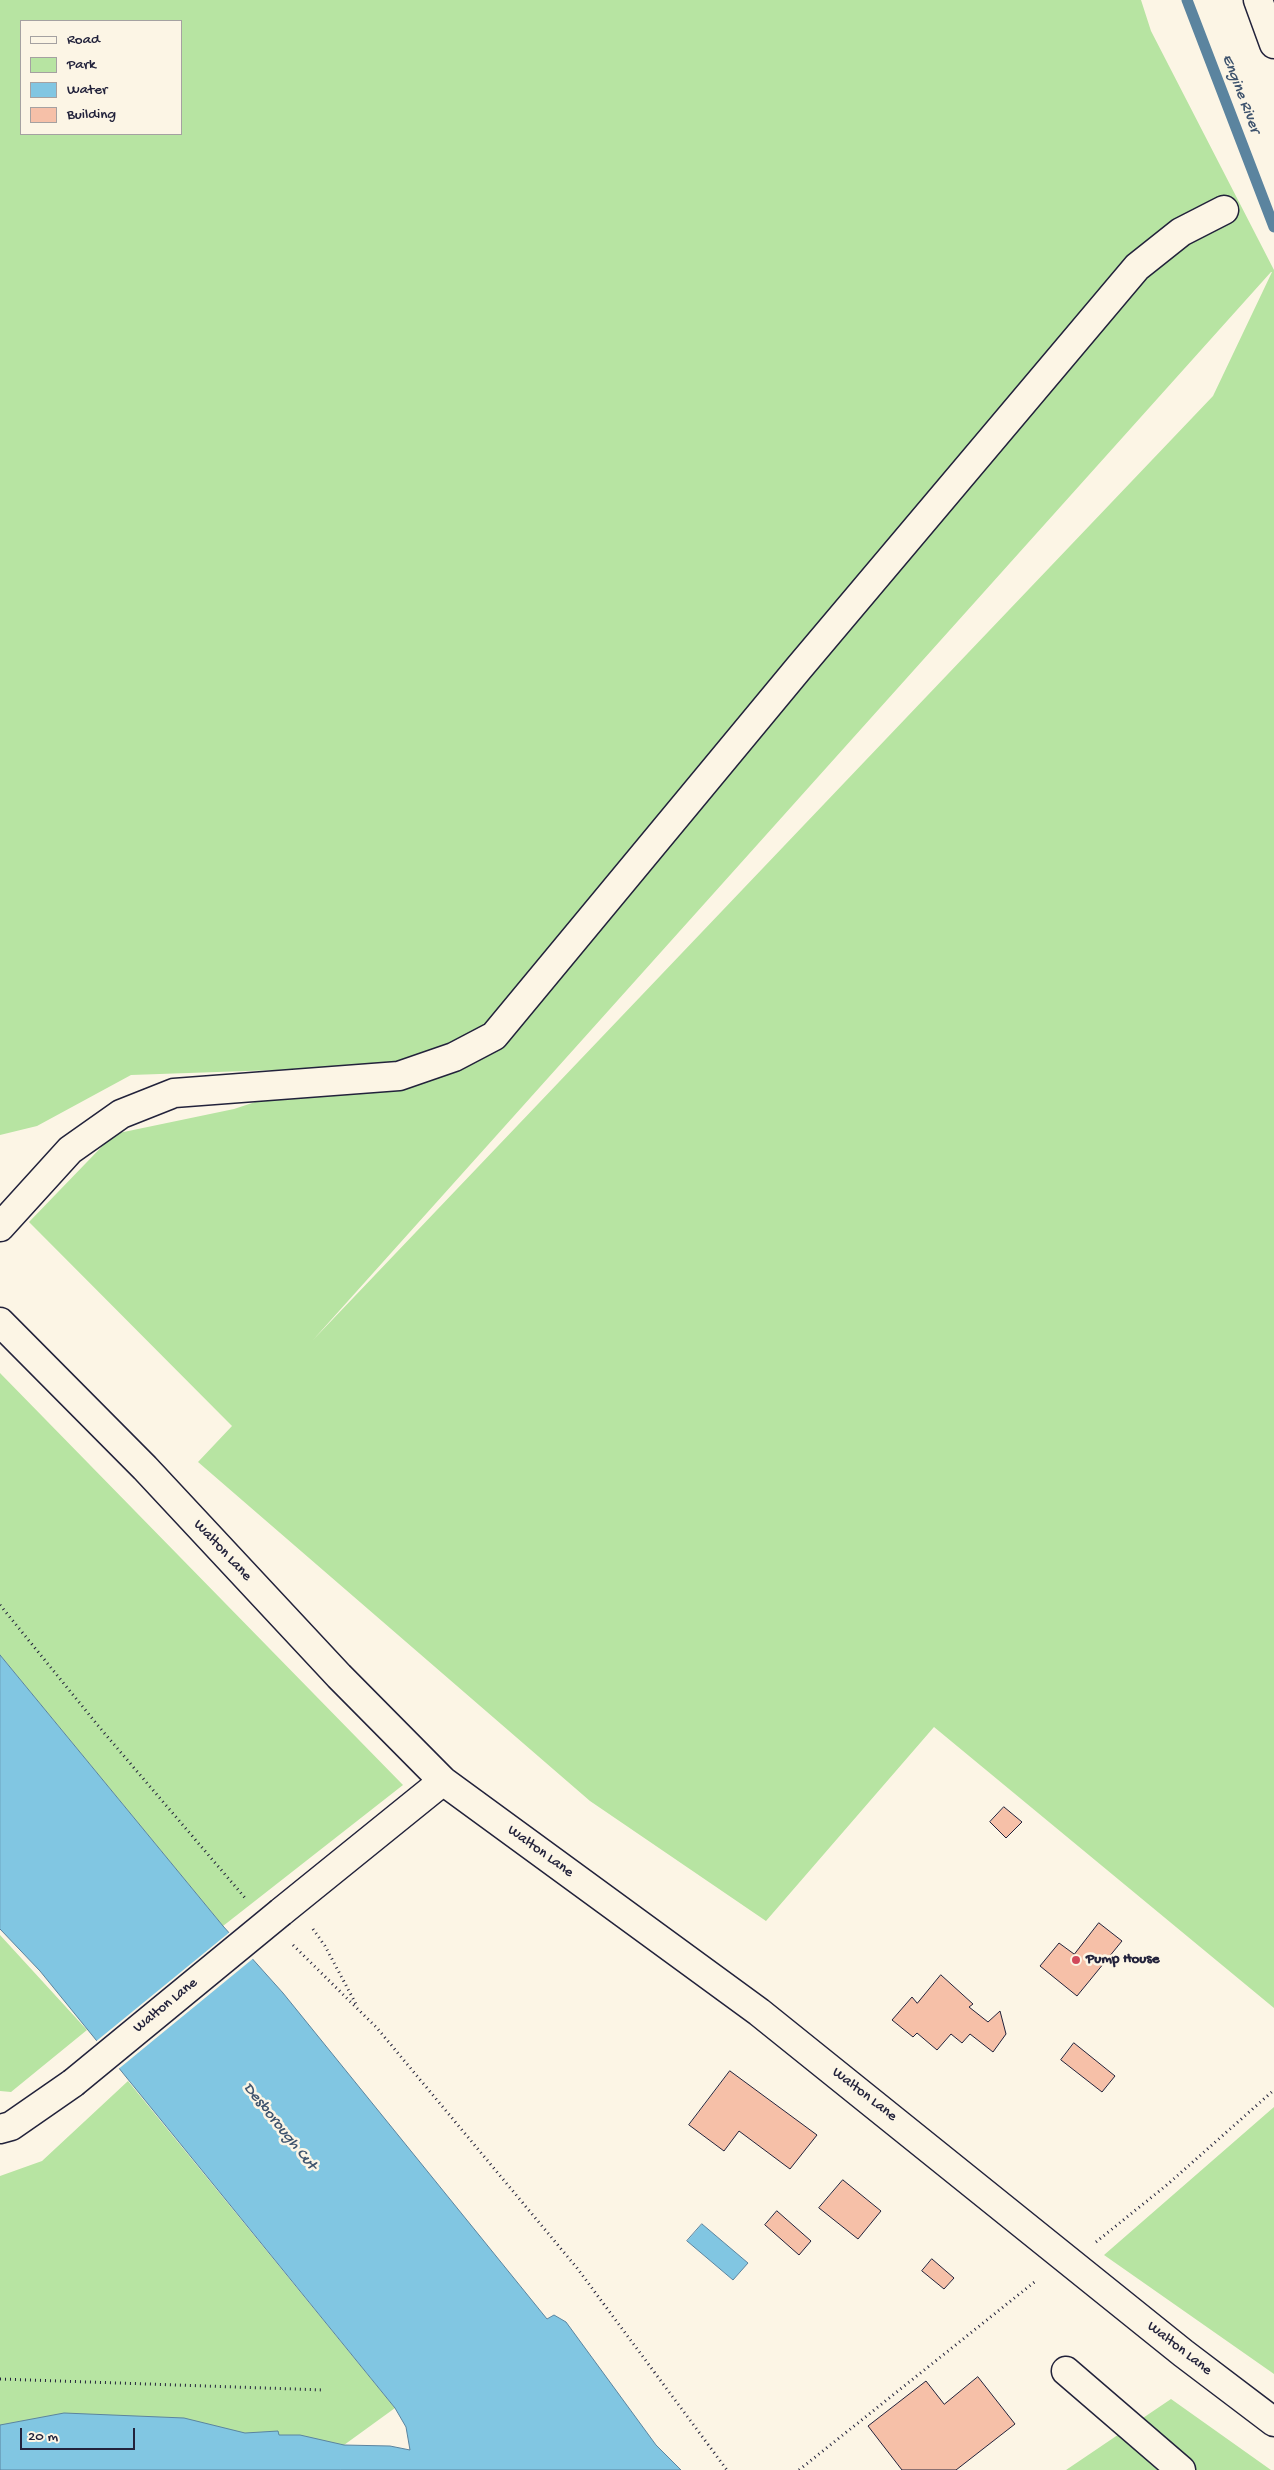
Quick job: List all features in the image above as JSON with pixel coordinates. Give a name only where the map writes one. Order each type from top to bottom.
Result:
[{"type":"street","points":[[1258,0],[1274,44]]},
{"type":"street","points":[[0,1227],[70,1150],[121,1114],[174,1094],[399,1076],[454,1057],[494,1036],[798,670],[1138,267],[1181,232],[1224,210]]},
{"type":"street","name":"Walton Lane","points":[[0,1322],[145,1468],[339,1676],[443,1781],[760,2012],[1183,2354],[1274,2422]]},
{"type":"street","name":"Walton Lane","points":[[0,2129],[12,2126],[73,2083],[443,1781]]},
{"type":"street","points":[[1066,2371],[1180,2470]]},
{"type":"path","points":[[0,1605],[100,1728],[249,1902]]},
{"type":"path","points":[[290,1942],[377,2028],[577,2268],[727,2470]]},
{"type":"path","points":[[325,1946],[358,2009]]},
{"type":"path","points":[[799,2470],[1030,2283],[1071,2262],[1168,2184],[1274,2090]]},
{"type":"path","points":[[0,2379],[324,2390]]},
{"type":"green space","points":[[0,0],[1141,0],[1151,31],[1274,270],[1274,2008],[934,1727],[766,1921],[590,1801],[198,1462],[232,1426],[29,1222],[114,1134],[234,1109],[361,1067],[131,1075],[37,1126],[0,1135]],"holes":[[[1272,272],[1213,396],[313,1340]]]},
{"type":"green space","points":[[0,1373],[403,1785],[223,1926],[0,1655]]},
{"type":"green space","points":[[0,1935],[87,2030],[11,2092],[0,2091]]},
{"type":"green space","points":[[128,2081],[395,2408],[344,2445],[0,2428],[0,2176],[42,2161]]},
{"type":"green space","points":[[1274,2107],[1274,2374],[1104,2255]]},
{"type":"green space","points":[[1171,2399],[1271,2470],[1066,2470]]},
{"type":"water","name":"Desborough Cut","points":[[0,1655],[223,1926],[283,1993],[547,2319],[554,2315],[566,2322],[656,2445],[681,2470],[0,2470],[0,2425],[64,2413],[184,2418],[245,2433],[278,2431],[279,2435],[300,2435],[344,2445],[390,2446],[410,2450],[406,2427],[395,2408],[40,1971],[0,1929]]},
{"type":"water","points":[[702,2224],[748,2263],[733,2280],[687,2241]]},
{"type":"pier","points":[[231,1931],[255,1957],[116,2071],[94,2043]]},
{"type":"building","points":[[1004,1807],[1022,1822],[1006,1838],[990,1822]]},
{"type":"building","name":"Pump House","points":[[1099,1923],[1122,1941],[1077,1996],[1040,1966],[1059,1943],[1074,1954]]},
{"type":"building","points":[[941,1975],[973,2004],[969,2007],[988,2022],[1000,2011],[1006,2034],[993,2052],[970,2034],[962,2043],[951,2034],[937,2050],[917,2033],[913,2037],[892,2020],[912,1997],[917,2003]]},
{"type":"building","points":[[1074,2043],[1115,2076],[1102,2092],[1061,2060]]},
{"type":"building","points":[[730,2071],[817,2135],[790,2169],[739,2131],[724,2151],[689,2125]]},
{"type":"building","points":[[843,2180],[881,2211],[858,2239],[819,2208]]},
{"type":"building","points":[[777,2211],[811,2241],[799,2255],[765,2225]]},
{"type":"building","points":[[932,2259],[954,2278],[944,2289],[922,2271]]},
{"type":"building","points":[[978,2377],[1015,2424],[956,2470],[902,2470],[868,2426],[926,2381],[944,2404]]},
{"type":"waterway","name":"Engine River","points":[[1187,0],[1274,227]]},
{"type":"place","name":"Pump House","points":[[1076,1960]]}]
